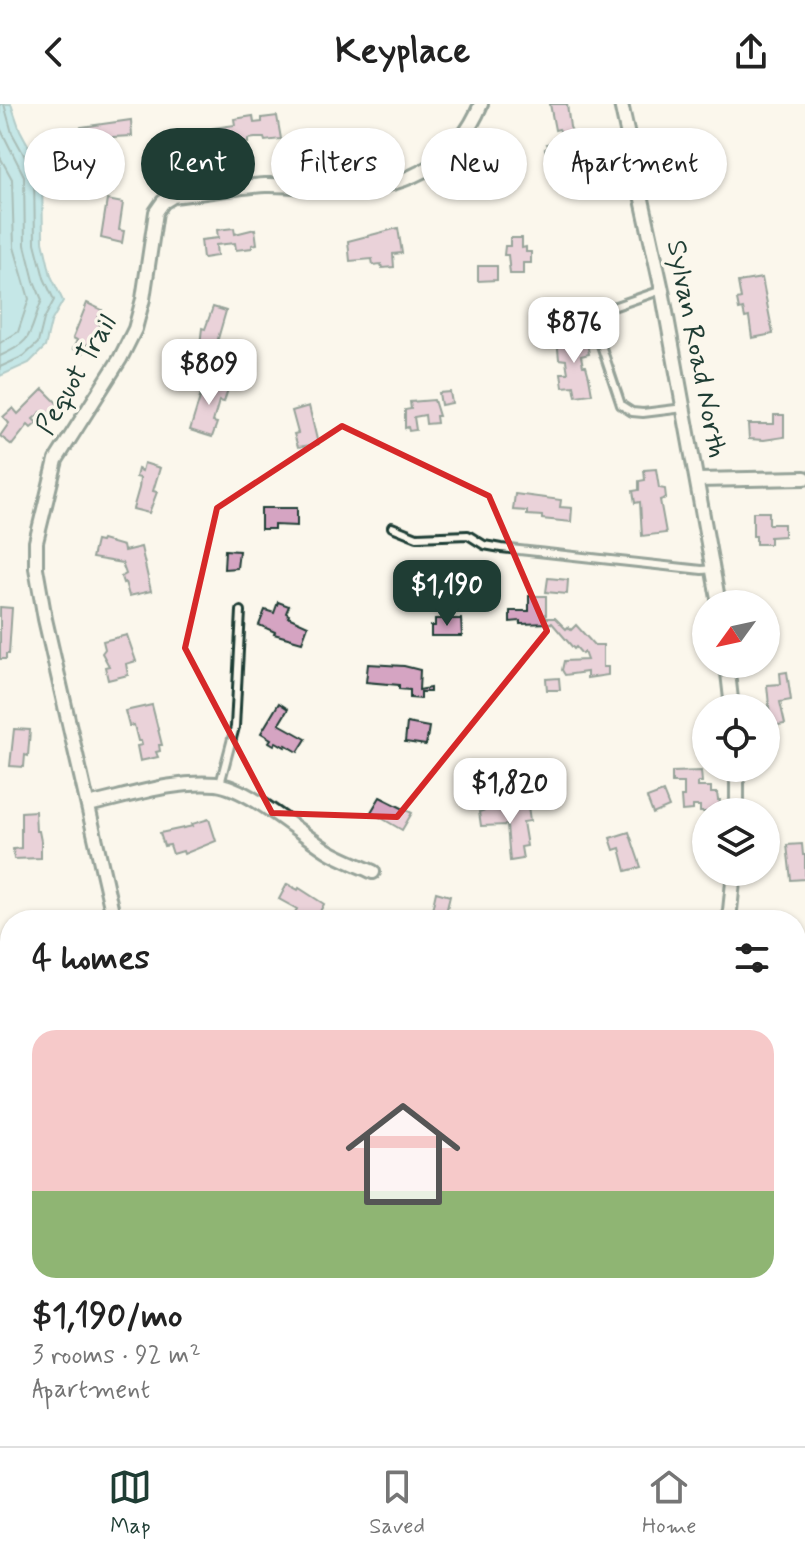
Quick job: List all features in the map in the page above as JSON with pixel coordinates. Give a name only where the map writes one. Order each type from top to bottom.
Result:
[{"type":"street","name":"Pequot Trail","points":[[112,910],[45,619],[36,568],[38,528],[56,460],[120,359],[135,329],[143,299],[153,225],[160,206],[173,196],[265,185],[350,189],[402,179],[430,167],[454,150],[470,128],[481,104]]},
{"type":"street","name":"Sylvan Road North","points":[[621,104],[662,290],[717,590]]},
{"type":"street","points":[[697,480],[805,478]]},
{"type":"street","points":[[88,805],[190,783],[220,784],[252,797],[331,853],[373,872]]},
{"type":"street","points":[[730,910],[733,886]]},
{"type":"lane","points":[[662,290],[607,309],[597,322],[598,336],[621,405],[632,412],[643,413],[684,408]]},
{"type":"lane","points":[[392,527],[417,537],[468,535],[484,545],[501,548],[713,569]]},
{"type":"lane","points":[[220,784],[235,727],[241,611]]},
{"type":"highlighted area","points":[[342,426],[489,496],[547,631],[397,817],[272,813],[185,648],[217,508]]},
{"type":"water","points":[[0,104],[11,104],[24,137],[24,200],[42,200],[43,241],[51,276],[63,301],[51,322],[45,347],[29,363],[0,376]]},
{"type":"building","points":[[550,104],[567,104],[570,128],[555,128]]},
{"type":"building","points":[[253,116],[254,123],[262,122],[262,118],[277,116],[279,128],[271,128],[271,140],[265,141],[264,138],[255,138],[255,128],[213,128],[235,125],[234,119]]},
{"type":"building","points":[[131,120],[132,136],[125,136],[125,128],[81,127]]},
{"type":"building","points":[[107,200],[123,203],[119,230],[124,231],[122,243],[101,238]]},
{"type":"building","points":[[234,228],[235,234],[255,229],[257,244],[252,248],[236,250],[235,243],[216,245],[217,256],[203,258],[201,240],[218,238],[217,230]]},
{"type":"building","points":[[398,228],[402,253],[393,254],[394,267],[373,265],[372,259],[350,261],[348,241]]},
{"type":"building","points":[[510,238],[522,238],[522,248],[526,247],[526,252],[531,252],[531,263],[523,263],[523,274],[510,274],[508,255],[504,255],[505,246],[510,246]]},
{"type":"building","points":[[478,266],[497,266],[497,280],[478,281]]},
{"type":"building","points":[[762,278],[773,334],[752,338],[749,317],[745,318],[743,309],[739,310],[738,282]]},
{"type":"building","points":[[87,303],[102,310],[91,346],[87,344],[83,353],[73,349],[77,340],[73,338]]},
{"type":"building","points":[[213,307],[226,311],[215,349],[200,345],[202,328],[205,329]]},
{"type":"building","points":[[567,332],[569,342],[587,342],[589,354],[581,356],[592,394],[576,396],[574,386],[563,387],[561,373],[568,373],[566,360],[559,359],[557,339],[558,333]]},
{"type":"building","points":[[206,378],[229,386],[224,402],[219,401],[212,437],[190,430]]},
{"type":"building","points":[[43,389],[58,404],[45,417],[41,412],[33,419],[37,423],[31,428],[28,425],[12,445],[0,436],[9,423],[3,417],[13,408],[18,414]]},
{"type":"building","points":[[450,392],[452,403],[441,405],[439,393]]},
{"type":"building","points":[[434,400],[439,416],[436,416],[437,423],[426,424],[425,415],[414,417],[416,430],[405,428],[405,410],[411,409],[410,402]]},
{"type":"building","points":[[309,406],[318,444],[298,447],[292,411]]},
{"type":"building","points":[[774,415],[784,415],[784,437],[749,439],[748,424],[774,424]]},
{"type":"building","points":[[144,463],[160,468],[153,491],[157,492],[149,513],[133,509],[140,478],[136,477]]},
{"type":"building","points":[[656,469],[659,488],[665,489],[666,498],[660,500],[666,533],[642,536],[640,502],[635,503],[633,491],[639,490],[639,481],[645,480],[644,470]]},
{"type":"building","points":[[515,494],[561,500],[560,507],[572,508],[571,522],[542,519],[542,516],[527,515],[527,511],[513,510]]},
{"type":"building","points":[[261,508],[297,508],[297,526],[274,525],[274,529],[261,529]]},
{"type":"building","points":[[753,512],[769,512],[769,524],[784,524],[784,536],[770,537],[770,544],[756,544]]},
{"type":"building","points":[[96,541],[123,546],[124,551],[141,547],[151,591],[129,596],[121,577],[126,574],[122,563],[92,558]]},
{"type":"building","points":[[225,550],[239,551],[237,568],[224,569]]},
{"type":"building","points":[[548,578],[568,580],[567,594],[546,592]]},
{"type":"building","points":[[529,596],[546,596],[546,618],[555,618],[566,629],[571,630],[576,625],[594,645],[603,645],[603,667],[608,667],[608,675],[587,678],[587,672],[565,675],[562,670],[564,661],[587,660],[584,652],[582,654],[576,647],[574,649],[552,623],[510,622],[510,611],[529,611]]},
{"type":"building","points":[[278,602],[289,606],[288,617],[308,626],[302,642],[274,634],[259,625],[265,610],[274,613]]},
{"type":"building","points":[[0,607],[12,608],[6,659],[0,659]]},
{"type":"building","points":[[435,619],[461,619],[462,636],[431,636]]},
{"type":"building","points":[[127,635],[136,661],[126,664],[128,675],[108,680],[105,667],[109,666],[102,653],[105,649],[103,641]]},
{"type":"building","points":[[368,664],[420,670],[419,690],[430,688],[430,692],[421,692],[421,699],[410,698],[410,690],[399,689],[399,685],[366,682]]},
{"type":"building","points":[[787,672],[791,700],[780,702],[780,694],[768,694],[767,685],[781,684],[780,673]]},
{"type":"building","points":[[559,678],[560,690],[547,690],[546,679]]},
{"type":"building","points":[[780,702],[785,724],[780,725]]},
{"type":"building","points":[[279,703],[288,709],[279,724],[306,739],[298,752],[276,742],[274,745],[261,733]]},
{"type":"building","points":[[152,705],[162,745],[156,752],[158,757],[140,761],[137,746],[142,745],[141,741],[138,741],[134,725],[129,726],[125,711]]},
{"type":"building","points":[[407,723],[429,727],[426,745],[405,742]]},
{"type":"building","points":[[14,729],[30,730],[24,767],[10,766]]},
{"type":"building","points":[[692,771],[692,782],[698,782],[698,787],[711,787],[711,793],[717,793],[718,798],[692,798],[692,810],[682,811],[684,783],[672,783],[672,772]]},
{"type":"building","points":[[663,792],[669,807],[653,814],[647,798]]},
{"type":"building","points":[[380,797],[412,813],[402,830],[371,812]]},
{"type":"building","points":[[521,802],[521,807],[528,806],[530,821],[523,822],[527,846],[521,847],[523,859],[510,861],[507,825],[481,826],[479,812]]},
{"type":"building","points":[[35,811],[41,858],[14,859],[13,849],[21,848],[21,812]]},
{"type":"building","points":[[209,819],[216,841],[184,854],[183,851],[173,854],[170,845],[164,846],[160,833]]},
{"type":"building","points":[[629,832],[641,867],[626,871],[620,848],[614,850],[610,838]]},
{"type":"building","points":[[802,844],[805,879],[791,880],[787,845]]},
{"type":"building","points":[[287,884],[324,904],[321,910],[296,910],[279,899]]},
{"type":"building","points":[[436,892],[450,896],[447,910],[432,910]]}]
